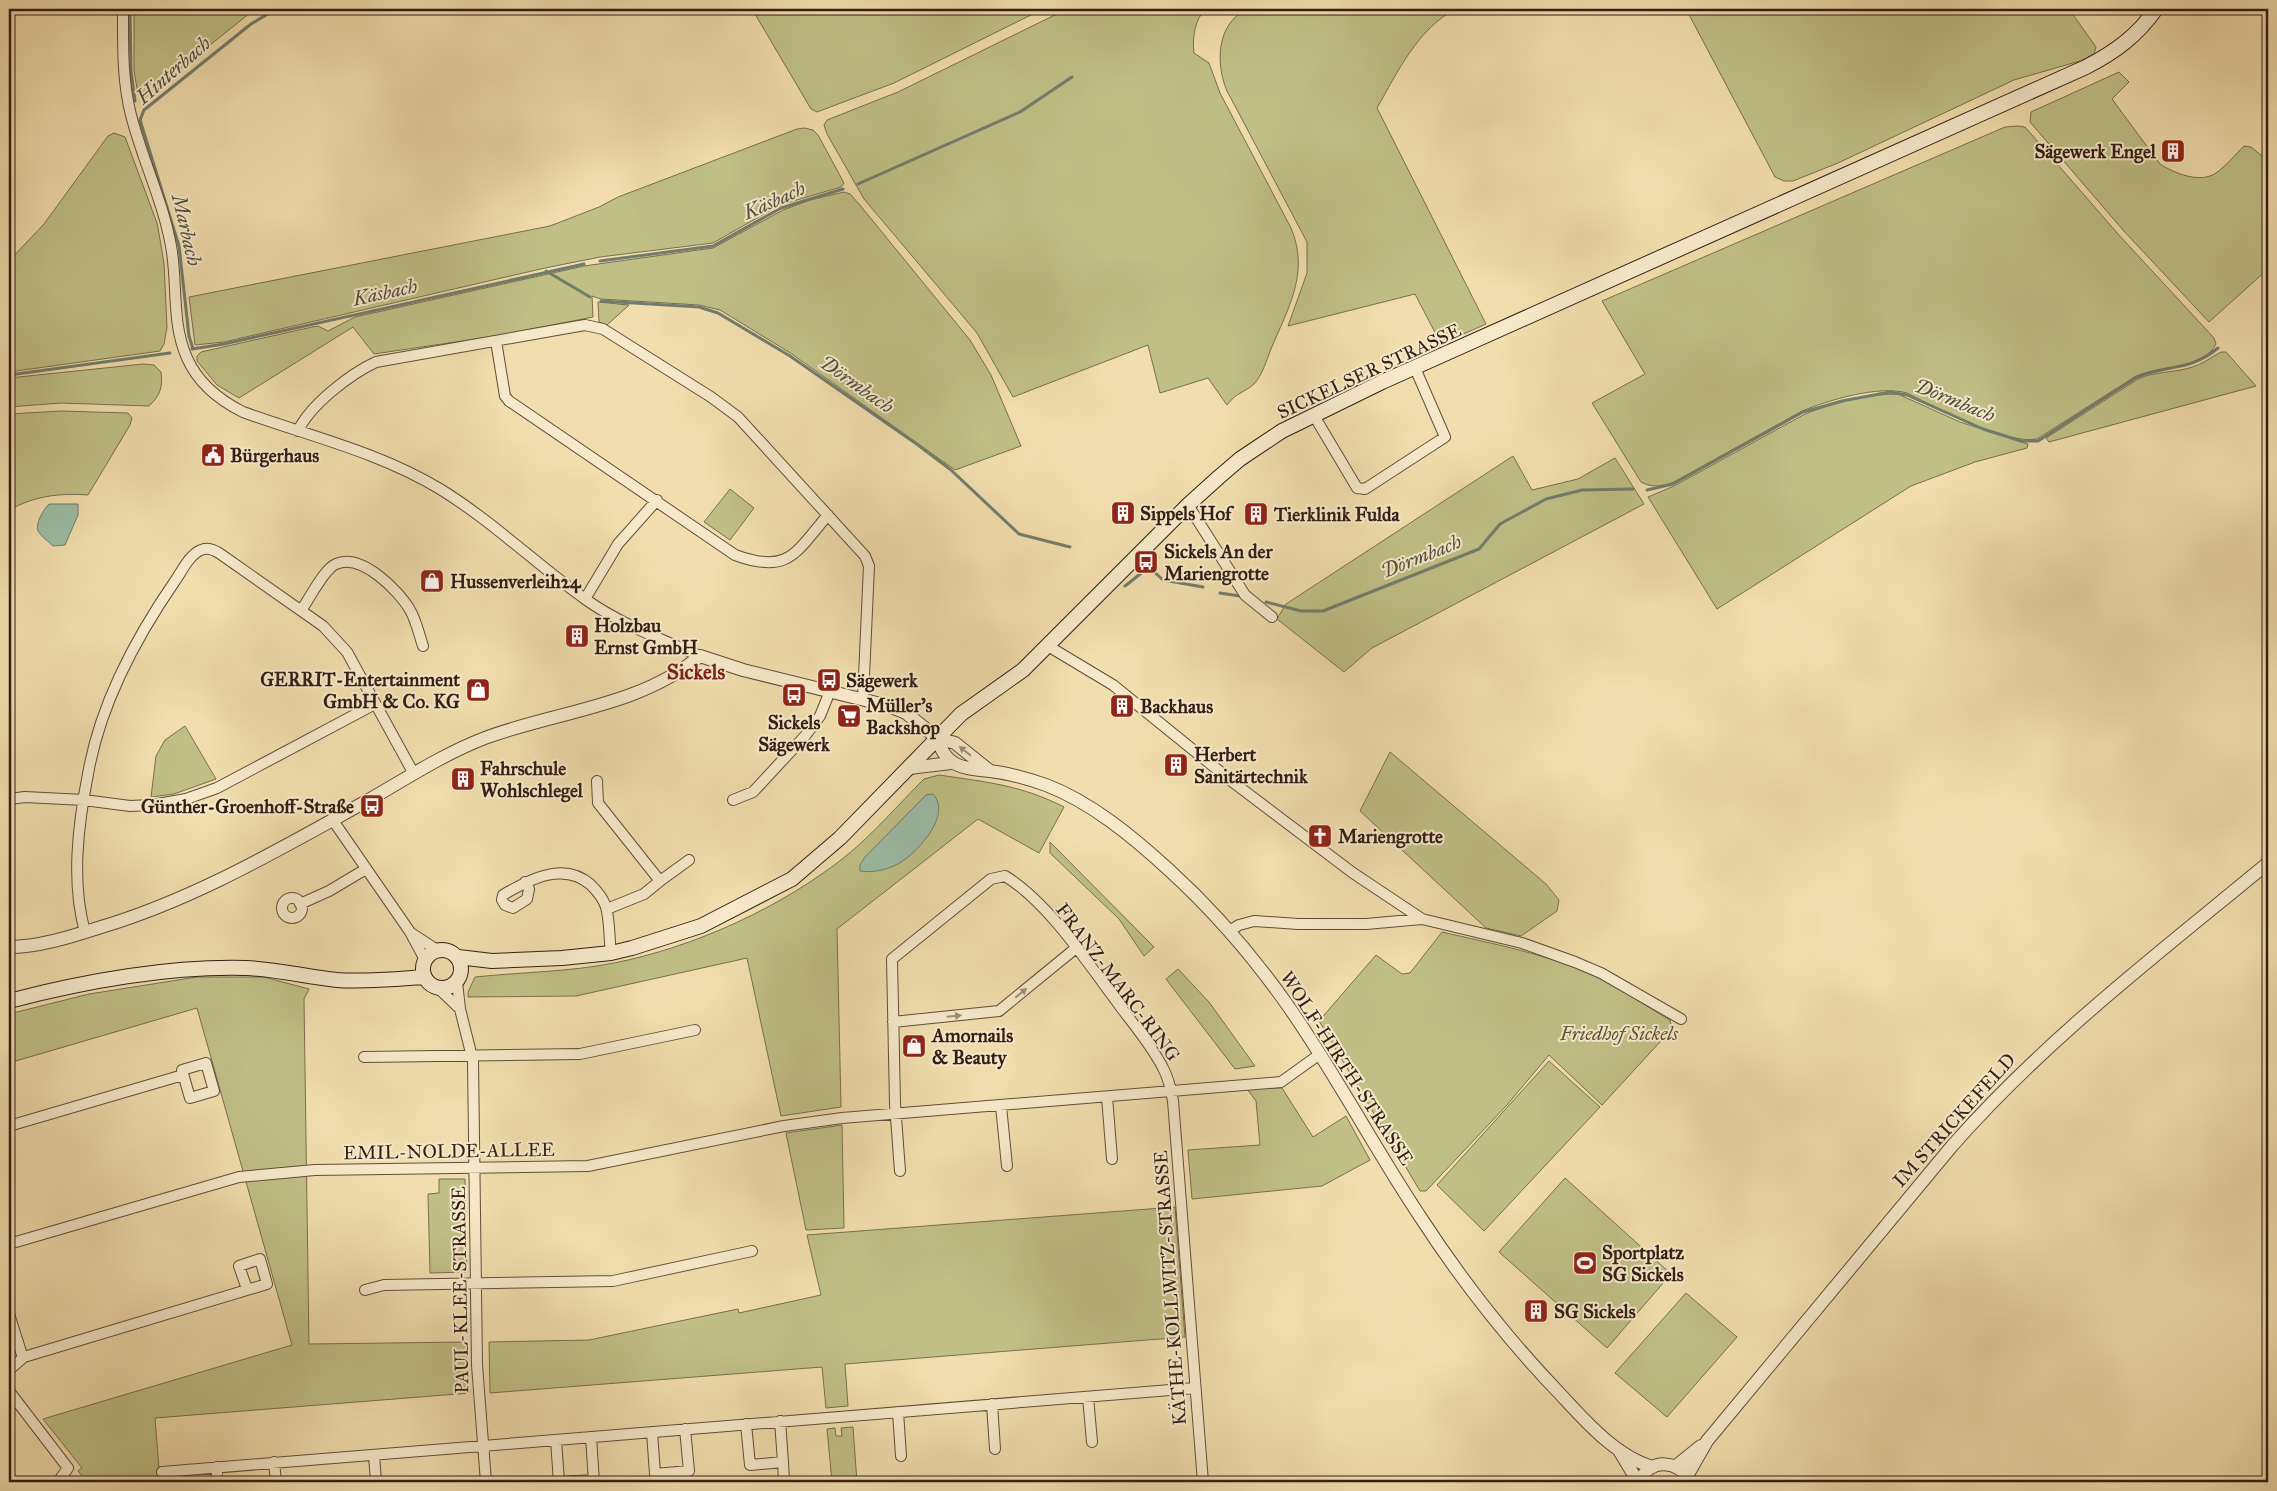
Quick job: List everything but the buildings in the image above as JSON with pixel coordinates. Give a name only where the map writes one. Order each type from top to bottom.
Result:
[{"type":"main road","name":"SICKELSER STRASSE","points":[[458,957],[492,961],[562,958],[611,953],[666,939],[701,926],[792,879],[840,838],[961,714],[1023,670],[1188,505],[1240,459],[1282,431],[1313,414],[2086,67],[2124,45],[2137,33],[2156,9]]},
{"type":"main road","points":[[9,1001],[51,990],[110,979],[230,968],[266,969],[340,980],[392,978],[424,967],[437,950],[446,950],[458,957],[461,966],[458,980],[450,987],[438,988],[433,986],[424,967]]},
{"type":"main road","name":"SICKELSER STRASSE","points":[[458,980],[492,961]]},
{"type":"street","points":[[123,9],[124,71],[131,114],[171,244],[177,324],[187,358],[205,386],[228,405],[376,457],[441,490],[484,520],[585,599],[636,628],[726,666],[863,698],[906,713],[937,738],[942,752],[951,763]]},
{"type":"street","points":[[298,431],[304,419],[310,413],[367,366],[394,358],[585,325],[604,328],[711,396],[738,417],[865,556],[869,566],[863,698]]},
{"type":"street","points":[[496,341],[505,396],[509,401],[657,500],[735,555],[750,561],[782,562],[792,557],[828,515]]},
{"type":"street","points":[[1313,414],[1357,488],[1365,489],[1445,437],[1415,368]]},
{"type":"street","points":[[585,599],[618,544],[657,500]]},
{"type":"street","points":[[1188,505],[1245,595],[1272,617]]},
{"type":"street","points":[[85,932],[81,916],[77,865],[84,800],[98,732],[111,696],[130,656],[167,593],[192,556],[200,550],[209,549],[219,553],[324,626],[346,652],[414,774]]},
{"type":"street","points":[[302,609],[330,568],[337,563],[347,562],[361,565],[385,580],[401,596],[411,611],[423,646]]},
{"type":"street","points":[[1048,646],[1113,685],[1234,783],[1353,873],[1422,919]]},
{"type":"street","points":[[9,947],[47,942],[85,932],[183,898],[484,738],[521,726],[584,711],[626,696],[666,678],[688,666],[700,656]]},
{"type":"street","points":[[733,800],[753,792],[805,736],[820,716],[830,691]]},
{"type":"street","points":[[9,799],[25,797],[84,800],[130,806],[186,799],[218,788],[375,704]]},
{"type":"street","name":"WOLF-HIRTH-STRASSE","points":[[937,738],[955,743],[990,771]]},
{"type":"street","points":[[909,768],[951,763]]},
{"type":"street","name":"WOLF-HIRTH-STRASSE","points":[[951,763],[1044,784],[1072,797],[1096,812],[1168,869],[1229,932],[1266,976],[1320,1054],[1411,1204],[1455,1267],[1543,1377],[1580,1415],[1619,1450],[1643,1464],[1652,1466]]},
{"type":"street","points":[[597,781],[598,804],[660,881]]},
{"type":"street","points":[[332,820],[410,932],[424,967]]},
{"type":"street","points":[[607,909],[644,894],[689,860]]},
{"type":"street","name":"IM STRICKEFELD","points":[[1676,1466],[1707,1441],[1952,1146],[2009,1083],[2070,1027],[2268,863]]},
{"type":"street","points":[[300,904],[329,891],[366,869]]},
{"type":"street","points":[[526,882],[554,873],[577,876],[597,890],[607,909],[611,953]]},
{"type":"street","name":"FRANZ-MARC-RING","points":[[895,1114],[892,959],[997,876],[1005,876],[1016,884],[1047,913],[1076,948],[1158,1058],[1172,1092]]},
{"type":"street","points":[[1229,932],[1239,925],[1254,921],[1298,924],[1356,924],[1422,919],[1522,943],[1575,962],[1601,973],[1681,1019]]},
{"type":"street","points":[[410,932],[437,950]]},
{"type":"street","points":[[893,1022],[1000,1011],[1076,948]]},
{"type":"street","name":"PAUL-KLEE-STRASSE","points":[[458,980],[460,1009],[472,1055],[477,1365],[486,1482]]},
{"type":"street","points":[[438,988],[460,1009]]},
{"type":"street","points":[[364,1057],[580,1054],[695,1030]]},
{"type":"street","name":"EMIL-NOLDE-ALLEE","points":[[9,1244],[239,1177],[315,1170],[600,1165],[784,1126],[842,1118],[1281,1082],[1320,1054]]},
{"type":"street","points":[[9,1126],[183,1075]]},
{"type":"street","name":"KÄTHE-KOLLWITZ-STRASSE","points":[[1172,1092],[1203,1482]]},
{"type":"street","points":[[1107,1097],[1112,1160]]},
{"type":"street","points":[[1001,1106],[1007,1166]]},
{"type":"street","points":[[895,1114],[900,1170]]},
{"type":"street","points":[[365,1290],[384,1285],[613,1281],[752,1251]]},
{"type":"street","points":[[9,1370],[23,1358],[247,1290]]},
{"type":"street","points":[[9,1314],[23,1358]]},
{"type":"street","points":[[162,1472],[1195,1388]]},
{"type":"street","points":[[9,1391],[68,1468],[58,1482]]},
{"type":"street","points":[[1088,1397],[1092,1442]]},
{"type":"street","points":[[992,1404],[995,1449]]},
{"type":"street","points":[[898,1412],[901,1456]]},
{"type":"street","points":[[780,1421],[784,1482]]},
{"type":"street","points":[[746,1424],[750,1465],[783,1462]]},
{"type":"street","points":[[685,1429],[690,1482]]},
{"type":"street","points":[[652,1432],[656,1474],[689,1471]]},
{"type":"street","points":[[556,1440],[560,1482],[594,1481],[591,1437]]},
{"type":"street","name":"IM STRICKEFELD","points":[[1689,1479],[1707,1441]]},
{"type":"street","name":"WOLF-HIRTH-STRASSE","points":[[1619,1450],[1639,1482]]},
{"type":"street","points":[[374,1455],[376,1482]]},
{"type":"street","points":[[274,1462],[276,1482]]},
{"type":"street","points":[[1639,1482],[1646,1471],[1652,1466],[1668,1464],[1676,1466],[1689,1479]]},
{"type":"street","points":[[216,1467],[218,1482]]},
{"type":"green space","points":[[134,9],[255,9],[145,97],[138,94],[134,71]]},
{"type":"green space","points":[[752,9],[1043,9],[894,83],[817,112],[811,109]]},
{"type":"green space","points":[[1067,9],[1206,9],[1199,18],[1195,29],[1194,53],[1209,63],[1220,93],[1291,228],[1298,260],[1298,275],[1290,305],[1262,372],[1254,384],[1234,397],[1227,405],[1208,378],[1160,393],[1148,345],[1013,397],[977,333],[864,199],[827,134],[824,125],[827,120],[898,92]]},
{"type":"green space","points":[[1247,9],[1456,9],[1443,17],[1420,39],[1401,66],[1377,108],[1486,324],[1441,344],[1415,294],[1288,326],[1307,273],[1307,242],[1227,91],[1221,68],[1220,56],[1224,34],[1237,15]]},
{"type":"green space","points":[[1686,9],[2069,9],[2096,47],[2094,54],[2080,61],[2014,80],[1838,163],[1793,181],[1784,181],[1775,177]]},
{"type":"green space","points":[[2119,72],[2129,82],[2112,99],[2160,164],[2172,171],[2187,176],[2202,178],[2216,173],[2244,146],[2251,147],[2268,161],[2268,269],[2209,322],[2123,230],[2030,122],[2031,112]]},
{"type":"green space","points":[[2005,127],[2025,127],[2118,234],[2214,338],[2216,344],[2210,352],[2202,358],[2180,366],[2136,376],[2037,439],[2024,439],[1990,431],[1971,424],[1907,393],[1896,391],[1869,392],[1840,398],[1802,411],[1672,483],[1656,486],[1641,482],[1592,403],[1645,374],[1602,301]]},
{"type":"green space","points":[[804,128],[813,130],[818,135],[844,183],[841,187],[780,205],[713,243],[600,257],[224,342],[195,345],[189,297],[550,226],[599,207],[618,197]]},
{"type":"green space","points":[[114,133],[125,137],[157,223],[164,264],[167,327],[164,344],[160,351],[9,372],[9,261],[44,224],[108,136]]},
{"type":"green space","points":[[844,192],[850,194],[859,204],[970,340],[991,375],[1021,446],[955,470],[792,354],[720,310],[699,305],[601,299],[592,296],[593,317],[496,336],[374,354],[353,327],[239,398],[217,385],[197,361],[197,356],[201,352],[318,326],[328,331],[355,317],[584,266],[713,248],[783,210],[810,200]]},
{"type":"green space","points":[[598,302],[629,305],[607,325],[599,322]]},
{"type":"green space","points":[[2221,352],[2226,352],[2256,386],[2049,442],[2046,438],[2138,379],[2193,367]]},
{"type":"green space","points":[[143,364],[154,365],[161,372],[162,382],[160,391],[156,399],[149,406],[61,403],[9,407],[9,378]]},
{"type":"green space","points":[[1898,394],[1960,422],[2028,444],[2027,448],[1975,462],[1911,486],[1717,609],[1648,497],[1674,486],[1805,414],[1851,400]]},
{"type":"green space","points":[[61,411],[128,413],[132,418],[130,425],[88,495],[47,496],[28,501],[9,510],[9,414]]},
{"type":"green space","points":[[1513,456],[1532,490],[1578,479],[1615,458],[1644,504],[1372,648],[1344,672],[1277,619],[1286,604]]},
{"type":"green space","points":[[730,489],[754,508],[730,540],[704,522]]},
{"type":"green space","points":[[185,726],[216,779],[174,794],[151,797],[156,756],[165,740]]},
{"type":"green space","points":[[1390,752],[1546,884],[1559,900],[1557,911],[1521,936],[1486,928],[1360,811]]},
{"type":"green space","points":[[939,775],[988,782],[1018,789],[1064,807],[1039,853],[978,819],[837,929],[841,1107],[781,1116],[747,958],[576,996],[468,997],[468,992],[475,977],[563,970],[614,963],[675,947],[736,923],[766,908],[821,875],[866,838],[924,779]]},
{"type":"green space","points":[[1050,842],[1154,947],[1144,956],[1119,919],[1050,853]]},
{"type":"green space","name":"Friedhof Sickels","points":[[1442,932],[1521,950],[1597,977],[1670,1020],[1672,1029],[1602,1105],[1549,1055],[1507,1105],[1426,1191],[1420,1191],[1319,1021],[1376,955],[1402,974],[1410,973]]},
{"type":"green space","points":[[1178,969],[1209,1002],[1255,1066],[1235,1069],[1166,979]]},
{"type":"green space","points":[[197,977],[264,977],[309,989],[304,999],[309,1344],[465,1342],[470,1393],[155,1418],[160,1482],[87,1482],[78,1471],[82,1468],[43,1419],[292,1345],[197,1008],[9,1063],[9,1014],[89,994]]},
{"type":"green space","points":[[1549,1061],[1600,1107],[1484,1231],[1437,1185]]},
{"type":"green space","points":[[1282,1088],[1313,1137],[1346,1116],[1370,1160],[1322,1186],[1192,1199],[1188,1150],[1260,1145],[1256,1101],[1247,1089]]},
{"type":"green space","points":[[842,1125],[844,1228],[806,1230],[786,1133]]},
{"type":"green space","name":"Sportplatz SG Sickels","points":[[1565,1178],[1671,1274],[1607,1348],[1499,1252]]},
{"type":"green space","points":[[439,1179],[465,1179],[467,1272],[430,1273],[428,1194],[439,1193]]},
{"type":"green space","points":[[1175,1207],[1185,1337],[845,1364],[848,1406],[826,1408],[822,1367],[490,1393],[489,1342],[589,1340],[738,1309],[739,1313],[821,1295],[807,1235]]},
{"type":"green space","points":[[1686,1293],[1737,1337],[1667,1417],[1615,1373]]},
{"type":"green space","points":[[853,1427],[857,1482],[832,1482],[827,1429],[835,1428],[836,1436],[842,1436],[841,1428]]},
{"type":"shaded area","points":[[49,504],[78,504],[78,515],[65,545],[53,546],[38,531],[39,520]]},
{"type":"shaded area","points":[[933,794],[938,803],[935,823],[930,833],[914,852],[893,866],[875,871],[860,871],[860,865],[865,857],[926,795]]},
{"type":"waterway","name":"Marbach","points":[[130,9],[131,71],[135,101]]},
{"type":"waterway","name":"Marbach","points":[[193,349],[189,336],[179,246],[140,120],[144,110],[251,24],[276,9]]},
{"type":"waterway","name":"Käsbach","points":[[858,184],[1020,112],[1072,77]]},
{"type":"waterway","name":"Käsbach","points":[[600,261],[713,246],[781,208],[843,189]]},
{"type":"waterway","name":"Käsbach","points":[[192,349],[224,344],[584,264]]},
{"type":"waterway","name":"Dörmbach","points":[[546,271],[590,297]]},
{"type":"waterway","name":"Dörmbach","points":[[601,301],[699,307],[718,313],[790,356],[918,445],[951,470],[1019,534],[1070,547]]},
{"type":"waterway","name":"Dörmbach","points":[[1647,490],[1673,484],[1803,412],[1842,401],[1890,392],[1907,395],[1983,429],[2021,441],[2038,441],[2137,377],[2197,361],[2218,348]]},
{"type":"waterway","name":"Käsbach","points":[[9,375],[170,353]]},
{"type":"waterway","name":"Dörmbach","points":[[1266,602],[1301,611],[1323,611],[1479,549],[1500,524],[1546,499],[1582,490],[1633,489]]},
{"type":"waterway","name":"Dörmbach","points":[[1125,586],[1149,567],[1163,580],[1203,587]]},
{"type":"waterway","name":"Dörmbach","points":[[1220,593],[1240,596]]},
{"type":"place","name":"Sägewerk Engel","points":[[2173,151]]},
{"type":"place","name":"Bürgerhaus","points":[[213,455]]},
{"type":"place","name":"Sippels Hof","points":[[1123,513]]},
{"type":"place","name":"Tierklinik Fulda","points":[[1256,514]]},
{"type":"place","name":"Sickels An der Mariengrotte","points":[[1146,562]]},
{"type":"place","name":"Hussenverleih24","points":[[432,581]]},
{"type":"place","name":"Holzbau Ernst GmbH","points":[[577,636]]},
{"type":"place","name":"Sägewerk","points":[[829,680]]},
{"type":"place","name":"GERRIT-Entertainment GmbH & Co. KG","points":[[478,690]]},
{"type":"place","name":"Sickels Sägewerk","points":[[794,695]]},
{"type":"place","name":"Backhaus","points":[[1122,706]]},
{"type":"place","name":"Müller's Backshop","points":[[849,716]]},
{"type":"place","name":"Herbert Sanitärtechnik","points":[[1176,765]]},
{"type":"place","name":"Fahrschule Wohlschlegel","points":[[463,779]]},
{"type":"place","name":"Günther-Groenhoff-Straße","points":[[372,806]]},
{"type":"place","name":"Mariengrotte","points":[[1320,836]]},
{"type":"place","name":"Amornails & Beauty","points":[[914,1046]]},
{"type":"place","name":"Sportplatz SG Sickels","points":[[1585,1263]]},
{"type":"place","name":"SG Sickels","points":[[1536,1311]]},
{"type":"district","name":"Sickels","points":[[696,672]]},
{"type":"water label","name":"Hinterbach","points":[[173,70]]}]
